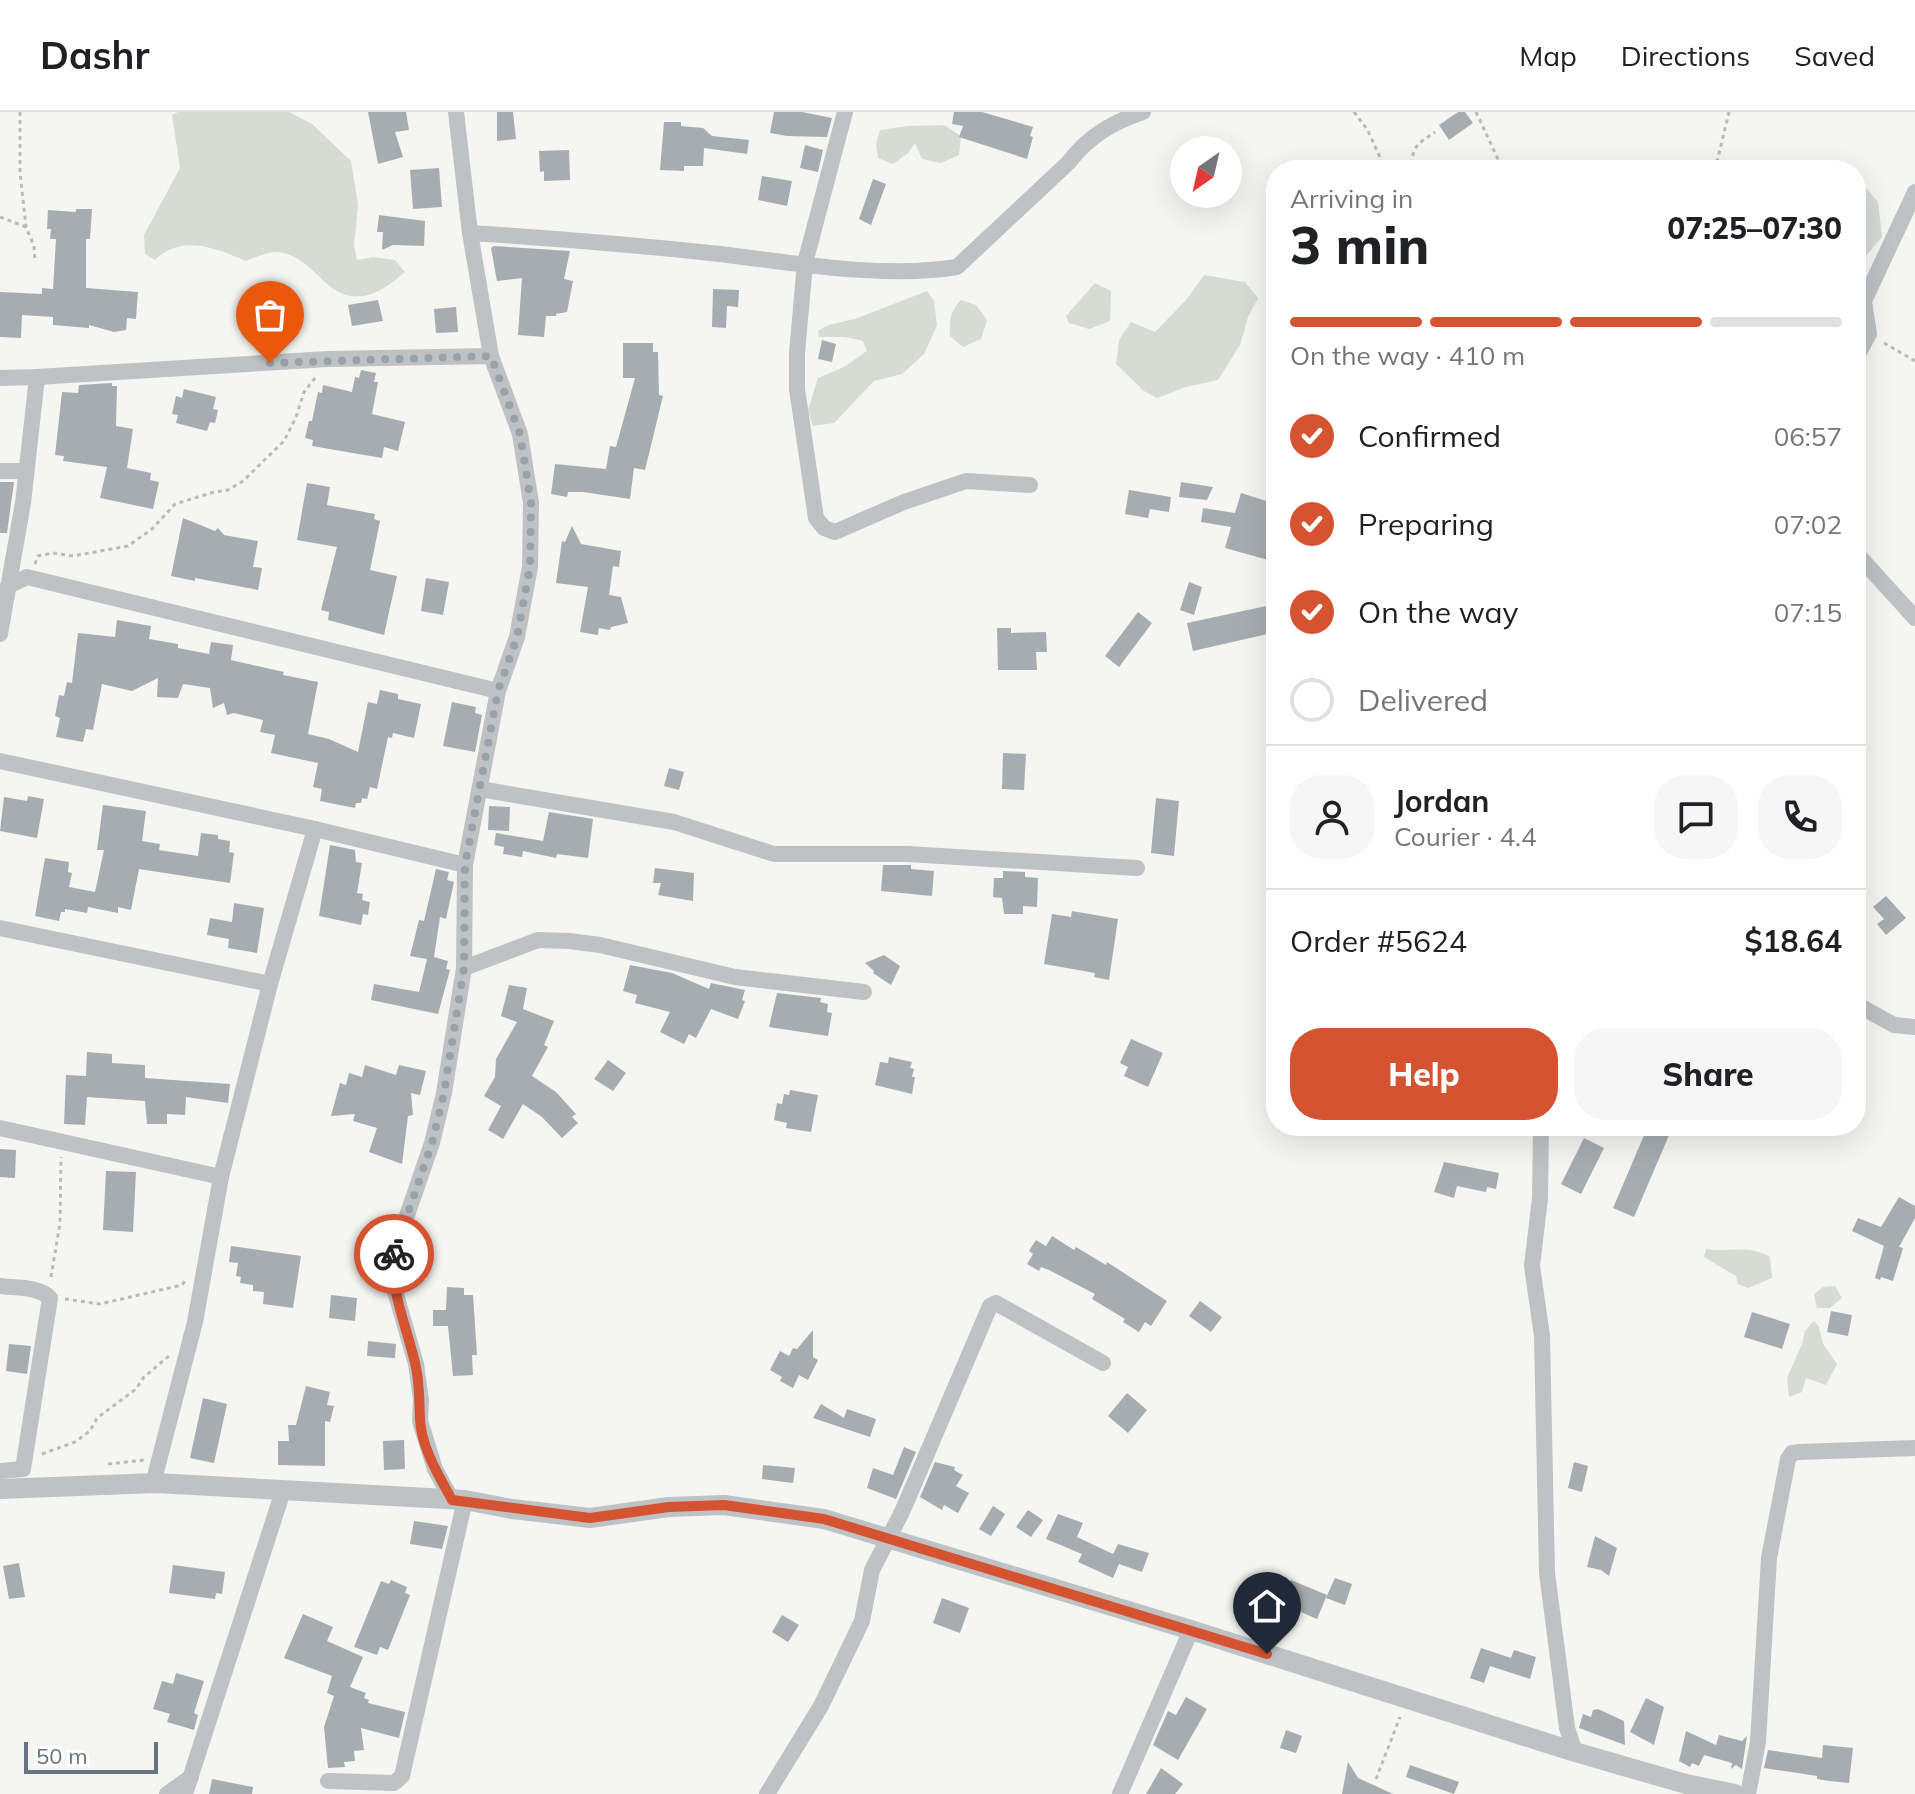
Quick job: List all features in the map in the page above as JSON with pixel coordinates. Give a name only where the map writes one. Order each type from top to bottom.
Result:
[{"type":"street","points":[[328,1781],[394,1783],[402,1776],[459,1500],[435,1469],[420,1421],[419,1385],[395,1291],[393,1256],[432,1143],[444,1093],[464,968],[465,865],[498,691],[517,637],[530,567],[531,503],[520,434],[491,356],[470,233],[456,112]]},
{"type":"street","points":[[845,112],[805,263],[797,353],[797,389],[816,518],[820,525],[835,532],[904,502],[966,481],[1030,485]]},
{"type":"street","points":[[470,233],[597,241],[859,270],[938,270],[957,267],[1068,163],[1102,120],[1143,112]]},
{"type":"street","points":[[1866,297],[1915,192]]},
{"type":"street","points":[[1866,314],[1869,334],[1866,340]]},
{"type":"street","points":[[0,378],[328,359],[491,356]]},
{"type":"street","points":[[0,634],[26,471],[37,377]]},
{"type":"street","points":[[0,471],[26,471]]},
{"type":"street","points":[[1866,564],[1915,618]]},
{"type":"street","points":[[8,586],[27,577],[498,691]]},
{"type":"street","points":[[0,761],[465,865]]},
{"type":"street","points":[[480,789],[674,822],[774,854],[908,854],[1137,868]]},
{"type":"street","points":[[156,1483],[155,1476],[206,1268],[221,1177],[270,984],[315,829]]},
{"type":"street","points":[[0,928],[270,984]]},
{"type":"street","points":[[464,968],[538,940],[569,941],[600,945],[735,977],[864,992]]},
{"type":"street","points":[[1866,1010],[1894,1025],[1915,1027]]},
{"type":"street","points":[[0,1128],[221,1177]]},
{"type":"street","points":[[1541,1136],[1540,1198],[1532,1266],[1542,1336],[1547,1573],[1567,1728],[1575,1752]]},
{"type":"street","points":[[0,1286],[48,1296],[23,1469],[0,1471]]},
{"type":"street","points":[[767,1794],[821,1706],[862,1621],[872,1570],[902,1512],[990,1306],[996,1303],[1103,1363]]},
{"type":"street","points":[[1748,1794],[1758,1742],[1769,1558],[1788,1459],[1792,1453],[1799,1452],[1915,1448]]},
{"type":"street","points":[[0,1489],[156,1483],[459,1500],[590,1518],[669,1507],[724,1505],[824,1519],[1191,1630],[1575,1752],[1686,1784],[1735,1794]]},
{"type":"street","points":[[185,1794],[283,1491]]},
{"type":"street","points":[[1120,1794],[1191,1630]]},
{"type":"street","points":[[167,1794],[191,1777]]},
{"type":"path","points":[[20,112],[20,172],[26,227],[34,246],[35,262]]},
{"type":"path","points":[[1354,112],[1367,129],[1381,160]]},
{"type":"path","points":[[1476,112],[1498,160]]},
{"type":"path","points":[[1717,160],[1729,112]]},
{"type":"path","points":[[1412,160],[1419,143],[1435,132]]},
{"type":"path","points":[[0,217],[26,227]]},
{"type":"path","points":[[1869,334],[1915,361]]},
{"type":"path","points":[[27,577],[38,556],[53,553],[73,556],[128,546],[152,529],[175,504],[228,490],[243,481],[284,441],[304,392],[328,359]]},
{"type":"path","points":[[62,1141],[60,1223],[48,1296],[100,1304],[119,1302],[132,1296],[182,1285],[193,1268],[206,1268]]},
{"type":"path","points":[[26,1458],[75,1442],[90,1431],[97,1418],[136,1389],[144,1377],[174,1351],[188,1348]]},
{"type":"path","points":[[1376,1779],[1406,1698]]},
{"type":"shaded area","points":[[178,112],[289,112],[312,124],[351,161],[358,205],[354,245],[357,260],[373,257],[395,260],[405,272],[378,291],[358,296],[344,294],[302,262],[276,252],[246,261],[211,248],[187,245],[165,252],[155,260],[145,254],[144,235],[180,168],[172,115]]},
{"type":"shaded area","points":[[944,125],[961,136],[959,155],[941,163],[922,159],[915,143],[908,153],[893,164],[878,158],[876,144],[880,130]]},
{"type":"shaded area","points":[[1866,188],[1878,202],[1882,237],[1866,255]]},
{"type":"shaded area","points":[[1204,275],[1245,282],[1258,298],[1248,317],[1240,345],[1218,380],[1157,398],[1144,391],[1116,364],[1119,340],[1131,322],[1155,332],[1187,299]]},
{"type":"shaded area","points":[[1095,283],[1111,291],[1110,321],[1089,329],[1069,323],[1066,316]]},
{"type":"shaded area","points":[[927,291],[934,301],[937,325],[924,354],[902,374],[874,381],[834,423],[813,426],[808,410],[818,378],[844,367],[867,351],[863,341],[819,337],[818,331]]},
{"type":"shaded area","points":[[961,300],[976,305],[987,320],[981,339],[963,347],[950,336],[952,312]]},
{"type":"shaded area","points":[[1706,1249],[1762,1253],[1770,1257],[1772,1278],[1748,1288],[1738,1284],[1736,1276],[1704,1257]]},
{"type":"shaded area","points":[[1835,1286],[1842,1298],[1830,1308],[1817,1308],[1814,1294],[1823,1287]]},
{"type":"shaded area","points":[[1814,1321],[1819,1327],[1823,1344],[1837,1364],[1826,1385],[1806,1378],[1802,1392],[1789,1397],[1787,1378],[1805,1331]]},
{"type":"building","points":[[368,112],[406,112],[409,130],[395,132],[403,157],[378,164]]},
{"type":"building","points":[[497,112],[513,112],[516,139],[497,141]]},
{"type":"building","points":[[774,112],[802,112],[832,118],[827,137],[770,133]]},
{"type":"building","points":[[954,112],[982,112],[1033,127],[1027,159],[959,137],[963,126],[952,124]]},
{"type":"building","points":[[1458,112],[1465,112],[1473,123],[1449,140],[1439,125]]},
{"type":"building","points":[[664,122],[681,122],[681,126],[703,128],[712,136],[749,140],[747,154],[704,148],[703,166],[684,166],[684,171],[660,170]]},
{"type":"building","points":[[805,145],[823,150],[818,172],[800,168]]},
{"type":"building","points":[[569,150],[570,180],[544,181],[544,171],[540,172],[539,151]]},
{"type":"building","points":[[439,168],[442,207],[413,209],[410,170]]},
{"type":"building","points":[[762,176],[792,181],[787,206],[758,200]]},
{"type":"building","points":[[873,179],[886,184],[871,225],[859,219]]},
{"type":"building","points":[[76,209],[92,209],[90,239],[86,239],[86,288],[138,292],[136,319],[127,318],[126,330],[114,332],[89,325],[89,328],[53,325],[53,317],[22,315],[21,338],[0,337],[0,292],[42,294],[42,288],[53,289],[56,239],[50,239],[51,229],[47,229],[48,210],[76,212]]},
{"type":"building","points":[[379,215],[425,221],[424,246],[393,245],[382,250],[383,232],[377,232]]},
{"type":"building","points":[[491,248],[570,251],[564,279],[573,281],[567,312],[546,316],[544,337],[518,335],[522,278],[497,281]]},
{"type":"building","points":[[713,289],[739,290],[738,307],[727,306],[726,328],[712,327]]},
{"type":"building","points":[[378,300],[383,321],[352,326],[348,305]]},
{"type":"building","points":[[456,307],[458,332],[436,333],[434,309]]},
{"type":"building","points":[[822,340],[836,344],[832,362],[818,359]]},
{"type":"building","points":[[623,343],[653,343],[653,352],[658,352],[659,395],[663,396],[645,470],[634,468],[630,499],[583,492],[568,492],[567,497],[551,494],[555,464],[606,469],[610,446],[616,447],[635,378],[623,378]]},
{"type":"building","points":[[361,370],[376,373],[374,382],[378,382],[372,414],[405,422],[398,451],[384,447],[382,458],[312,446],[313,440],[305,438],[318,392],[322,393],[323,385],[352,392],[355,377],[359,378]]},
{"type":"building","points":[[112,383],[112,386],[117,386],[116,426],[133,429],[127,468],[151,473],[150,480],[159,482],[153,509],[100,498],[107,467],[63,461],[64,456],[55,455],[62,392],[78,393],[79,385]]},
{"type":"building","points":[[184,389],[216,397],[213,409],[218,410],[215,423],[210,422],[207,431],[176,423],[178,415],[172,414],[176,396],[182,398]]},
{"type":"building","points":[[0,482],[14,482],[7,533],[0,533]]},
{"type":"building","points":[[1181,482],[1213,487],[1207,500],[1179,497]]},
{"type":"building","points":[[307,483],[330,487],[327,505],[375,514],[374,519],[380,521],[370,570],[397,576],[384,635],[328,620],[329,612],[321,610],[337,547],[297,540]]},
{"type":"building","points":[[1129,490],[1171,497],[1169,512],[1150,509],[1148,518],[1125,514]]},
{"type":"building","points":[[1241,493],[1266,501],[1266,559],[1225,548],[1231,527],[1201,522],[1203,508],[1235,513]]},
{"type":"building","points":[[183,518],[215,531],[218,528],[224,535],[258,541],[253,567],[262,568],[258,590],[171,576]]},
{"type":"building","points":[[572,526],[581,544],[621,551],[619,567],[613,566],[609,595],[621,597],[628,623],[611,627],[610,630],[599,628],[598,635],[580,632],[588,587],[556,583],[562,541],[565,542]]},
{"type":"building","points":[[426,578],[449,582],[443,615],[421,611]]},
{"type":"building","points":[[1189,582],[1202,587],[1194,615],[1180,610]]},
{"type":"building","points":[[1266,606],[1266,634],[1193,651],[1187,623]]},
{"type":"building","points":[[1138,612],[1152,623],[1119,667],[1105,656]]},
{"type":"building","points":[[117,620],[151,626],[149,639],[178,644],[178,648],[209,654],[211,642],[233,645],[231,660],[318,682],[308,734],[329,739],[358,752],[368,702],[377,704],[380,690],[398,694],[398,699],[421,704],[414,738],[393,733],[392,738],[388,737],[377,789],[370,787],[367,799],[362,798],[355,808],[320,801],[322,789],[313,787],[318,763],[271,753],[275,735],[260,732],[263,720],[234,713],[227,715],[224,703],[213,708],[210,688],[183,684],[178,698],[157,697],[158,678],[132,691],[102,684],[93,730],[86,729],[83,742],[56,737],[60,718],[55,716],[59,695],[64,696],[67,682],[72,683],[78,633],[115,637]]},
{"type":"building","points":[[997,628],[1011,628],[1011,633],[1046,632],[1047,652],[1036,652],[1037,670],[998,670]]},
{"type":"building","points":[[452,702],[476,707],[475,713],[482,715],[475,752],[443,746]]},
{"type":"building","points":[[1003,753],[1026,754],[1024,790],[1002,789]]},
{"type":"building","points":[[669,768],[684,772],[679,790],[664,786]]},
{"type":"building","points":[[28,796],[44,799],[37,838],[0,831],[4,797],[27,801]]},
{"type":"building","points":[[1156,798],[1179,801],[1174,856],[1151,853]]},
{"type":"building","points":[[103,805],[146,811],[142,841],[160,844],[159,850],[198,856],[201,833],[218,835],[218,839],[230,841],[229,852],[234,853],[230,883],[139,869],[131,910],[118,907],[118,913],[88,907],[87,913],[65,909],[59,921],[35,916],[45,858],[69,862],[68,872],[72,873],[69,887],[95,892],[104,850],[97,850]]},
{"type":"building","points":[[489,806],[510,807],[509,831],[488,830]]},
{"type":"building","points":[[549,812],[593,819],[588,858],[557,854],[556,858],[523,851],[522,857],[503,854],[504,847],[494,845],[496,833],[543,841]]},
{"type":"building","points":[[330,845],[355,850],[356,862],[362,863],[357,893],[363,894],[362,900],[370,902],[368,915],[363,914],[361,925],[319,916]]},
{"type":"building","points":[[883,865],[911,865],[911,869],[934,871],[932,896],[881,891]]},
{"type":"building","points":[[655,868],[694,873],[693,901],[658,895],[661,883],[653,883]]},
{"type":"building","points":[[436,869],[449,872],[447,880],[454,882],[446,919],[440,917],[434,957],[448,961],[446,969],[450,970],[438,1014],[371,1000],[374,984],[419,992],[427,959],[410,956],[419,920],[424,921]]},
{"type":"building","points":[[1003,871],[1025,872],[1025,877],[1038,878],[1037,907],[1023,906],[1023,914],[1004,914],[1002,898],[993,897],[994,878],[1003,878]]},
{"type":"building","points":[[1886,896],[1906,918],[1886,935],[1877,924],[1884,919],[1873,907]]},
{"type":"building","points":[[234,903],[264,908],[257,953],[228,948],[229,939],[207,935],[210,918],[232,922]]},
{"type":"building","points":[[1072,911],[1118,919],[1109,980],[1094,977],[1095,973],[1044,964],[1052,914],[1071,917]]},
{"type":"building","points":[[884,955],[900,966],[891,985],[873,973],[865,963]]},
{"type":"building","points":[[630,965],[672,973],[709,989],[711,983],[745,990],[742,1000],[745,1001],[738,1019],[711,1009],[696,1038],[689,1034],[684,1044],[660,1032],[670,1012],[635,1003],[637,995],[623,991]]},
{"type":"building","points":[[509,985],[527,988],[523,1009],[554,1021],[544,1045],[548,1047],[532,1076],[556,1092],[576,1114],[572,1117],[578,1123],[562,1138],[542,1117],[523,1104],[503,1139],[488,1130],[501,1106],[484,1096],[495,1077],[496,1059],[517,1022],[501,1016]]},
{"type":"building","points":[[777,993],[821,998],[820,1002],[828,1004],[827,1012],[832,1013],[828,1036],[769,1027]]},
{"type":"building","points":[[1131,1039],[1163,1053],[1148,1087],[1124,1076],[1128,1067],[1120,1063]]},
{"type":"building","points":[[87,1052],[112,1054],[112,1063],[145,1065],[145,1078],[230,1084],[228,1103],[186,1097],[185,1115],[167,1114],[167,1124],[147,1124],[145,1101],[87,1097],[85,1125],[64,1124],[66,1075],[86,1076]]},
{"type":"building","points":[[889,1057],[912,1062],[910,1068],[914,1069],[912,1077],[915,1077],[912,1094],[875,1085],[880,1062],[888,1063]]},
{"type":"building","points":[[608,1060],[626,1073],[613,1091],[594,1079]]},
{"type":"building","points":[[365,1065],[396,1075],[399,1065],[426,1071],[420,1095],[411,1093],[413,1115],[408,1116],[402,1164],[369,1152],[377,1128],[353,1121],[355,1114],[331,1116],[340,1083],[346,1085],[349,1073],[362,1077]]},
{"type":"building","points":[[790,1090],[818,1095],[811,1132],[786,1128],[787,1123],[774,1120],[777,1103],[782,1104],[784,1094],[789,1095]]},
{"type":"building","points":[[1644,1136],[1669,1136],[1634,1217],[1613,1208]]},
{"type":"building","points":[[1584,1138],[1604,1148],[1581,1194],[1561,1184]]},
{"type":"building","points":[[0,1149],[16,1150],[15,1178],[0,1177]]},
{"type":"building","points":[[1444,1162],[1499,1173],[1496,1189],[1487,1187],[1486,1192],[1457,1186],[1454,1198],[1434,1192]]},
{"type":"building","points":[[106,1171],[136,1172],[133,1232],[103,1230]]},
{"type":"building","points":[[1899,1197],[1915,1206],[1915,1218],[1899,1247],[1903,1248],[1893,1281],[1881,1277],[1880,1280],[1875,1278],[1884,1246],[1852,1231],[1858,1218],[1881,1227]]},
{"type":"building","points":[[1052,1236],[1074,1250],[1076,1247],[1106,1265],[1107,1262],[1167,1301],[1151,1326],[1145,1322],[1139,1332],[1123,1322],[1125,1319],[1092,1299],[1095,1294],[1049,1270],[1041,1267],[1039,1271],[1027,1264],[1033,1254],[1029,1251],[1036,1240],[1046,1246]]},
{"type":"building","points":[[231,1246],[301,1256],[293,1308],[263,1304],[264,1292],[253,1291],[253,1285],[240,1283],[241,1277],[236,1276],[238,1263],[229,1262]]},
{"type":"building","points":[[447,1287],[464,1288],[464,1295],[473,1295],[477,1355],[472,1355],[473,1375],[453,1376],[448,1326],[433,1326],[433,1310],[446,1310]]},
{"type":"building","points":[[331,1295],[357,1298],[355,1321],[329,1318]]},
{"type":"building","points":[[1200,1301],[1222,1317],[1211,1332],[1189,1316]]},
{"type":"building","points":[[1831,1311],[1852,1315],[1848,1336],[1827,1332]]},
{"type":"building","points":[[1752,1312],[1790,1324],[1782,1349],[1744,1337]]},
{"type":"building","points":[[813,1330],[813,1357],[818,1360],[808,1380],[799,1375],[793,1388],[780,1381],[782,1377],[770,1370],[780,1351],[789,1356],[793,1348],[797,1349]]},
{"type":"building","points":[[368,1341],[396,1344],[395,1358],[367,1356]]},
{"type":"building","points":[[9,1344],[31,1346],[27,1374],[6,1371]]},
{"type":"building","points":[[306,1386],[330,1392],[327,1405],[334,1406],[330,1422],[325,1421],[325,1466],[278,1465],[278,1441],[289,1441],[288,1425],[296,1425]]},
{"type":"building","points":[[1127,1393],[1147,1410],[1128,1433],[1108,1416]]},
{"type":"building","points":[[203,1398],[227,1404],[214,1463],[190,1458]]},
{"type":"building","points":[[821,1404],[844,1418],[847,1409],[876,1419],[870,1437],[813,1418]]},
{"type":"building","points":[[404,1440],[405,1469],[384,1470],[383,1441]]},
{"type":"building","points":[[904,1447],[916,1452],[896,1499],[867,1488],[873,1468],[893,1475]]},
{"type":"building","points":[[935,1462],[955,1467],[954,1470],[963,1475],[956,1486],[969,1493],[958,1513],[944,1505],[942,1510],[920,1497]]},
{"type":"building","points":[[1574,1462],[1588,1466],[1582,1492],[1568,1488]]},
{"type":"building","points":[[763,1465],[795,1468],[793,1483],[762,1479]]},
{"type":"building","points":[[993,1506],[1005,1514],[991,1536],[979,1529]]},
{"type":"building","points":[[1028,1510],[1043,1520],[1031,1537],[1016,1527]]},
{"type":"building","points":[[1058,1514],[1083,1523],[1077,1537],[1113,1554],[1118,1544],[1149,1553],[1142,1572],[1119,1564],[1113,1578],[1078,1562],[1082,1554],[1046,1539]]},
{"type":"building","points":[[414,1521],[448,1526],[442,1549],[410,1544]]},
{"type":"building","points":[[1595,1536],[1617,1548],[1609,1576],[1601,1570],[1587,1567]]},
{"type":"building","points":[[19,1563],[25,1597],[9,1599],[3,1566]]},
{"type":"building","points":[[173,1565],[225,1572],[222,1594],[216,1593],[215,1599],[169,1593]]},
{"type":"building","points":[[1335,1578],[1352,1584],[1345,1605],[1326,1598]]},
{"type":"building","points":[[391,1580],[407,1587],[405,1593],[410,1595],[388,1650],[380,1647],[377,1655],[354,1647],[381,1581],[389,1584]]},
{"type":"building","points":[[1291,1580],[1327,1595],[1317,1619],[1280,1603]]},
{"type":"building","points":[[942,1598],[969,1608],[960,1633],[933,1623]]},
{"type":"building","points":[[1244,1603],[1268,1610],[1262,1629],[1239,1622]]},
{"type":"building","points":[[303,1614],[333,1627],[327,1641],[363,1657],[350,1687],[366,1693],[364,1698],[369,1700],[368,1703],[405,1712],[399,1738],[361,1728],[364,1750],[354,1751],[355,1761],[344,1762],[345,1767],[328,1768],[324,1727],[334,1696],[327,1693],[332,1676],[284,1658]]},
{"type":"building","points":[[782,1615],[799,1625],[788,1642],[772,1632]]},
{"type":"building","points":[[1481,1648],[1511,1658],[1514,1650],[1536,1657],[1530,1679],[1490,1666],[1484,1683],[1470,1678]]},
{"type":"building","points":[[176,1673],[204,1681],[194,1713],[198,1715],[194,1730],[167,1722],[170,1714],[153,1709],[162,1681],[173,1684]]},
{"type":"building","points":[[1186,1697],[1207,1709],[1178,1760],[1153,1745],[1168,1711],[1176,1715]]},
{"type":"building","points":[[1646,1698],[1664,1707],[1654,1745],[1630,1732]]},
{"type":"building","points":[[1598,1709],[1624,1721],[1625,1745],[1579,1728],[1583,1714],[1591,1717],[1593,1710]]},
{"type":"building","points":[[1286,1730],[1302,1736],[1296,1753],[1280,1748]]},
{"type":"building","points":[[1686,1731],[1716,1745],[1719,1735],[1742,1741],[1747,1736],[1742,1769],[1736,1765],[1731,1769],[1732,1763],[1704,1755],[1699,1766],[1692,1763],[1690,1767],[1679,1761]]},
{"type":"building","points":[[1823,1745],[1853,1748],[1849,1783],[1764,1768],[1768,1750],[1822,1758]]},
{"type":"building","points":[[1348,1762],[1358,1778],[1393,1794],[1342,1794]]},
{"type":"building","points":[[1410,1765],[1459,1782],[1454,1794],[1406,1777]]},
{"type":"building","points":[[1161,1768],[1183,1784],[1175,1794],[1146,1794]]},
{"type":"building","points":[[212,1779],[253,1787],[252,1794],[209,1794]]},
{"type":"way so far","points":[[270,363],[491,356],[520,434],[531,503],[530,567],[517,637],[498,691],[465,865],[464,968],[444,1093],[432,1143],[394,1254]]},
{"type":"route","points":[[394,1254],[395,1291],[416,1364],[421,1400],[420,1421],[435,1469],[452,1500],[590,1518],[669,1507],[724,1505],[824,1519],[1267,1654]]}]
